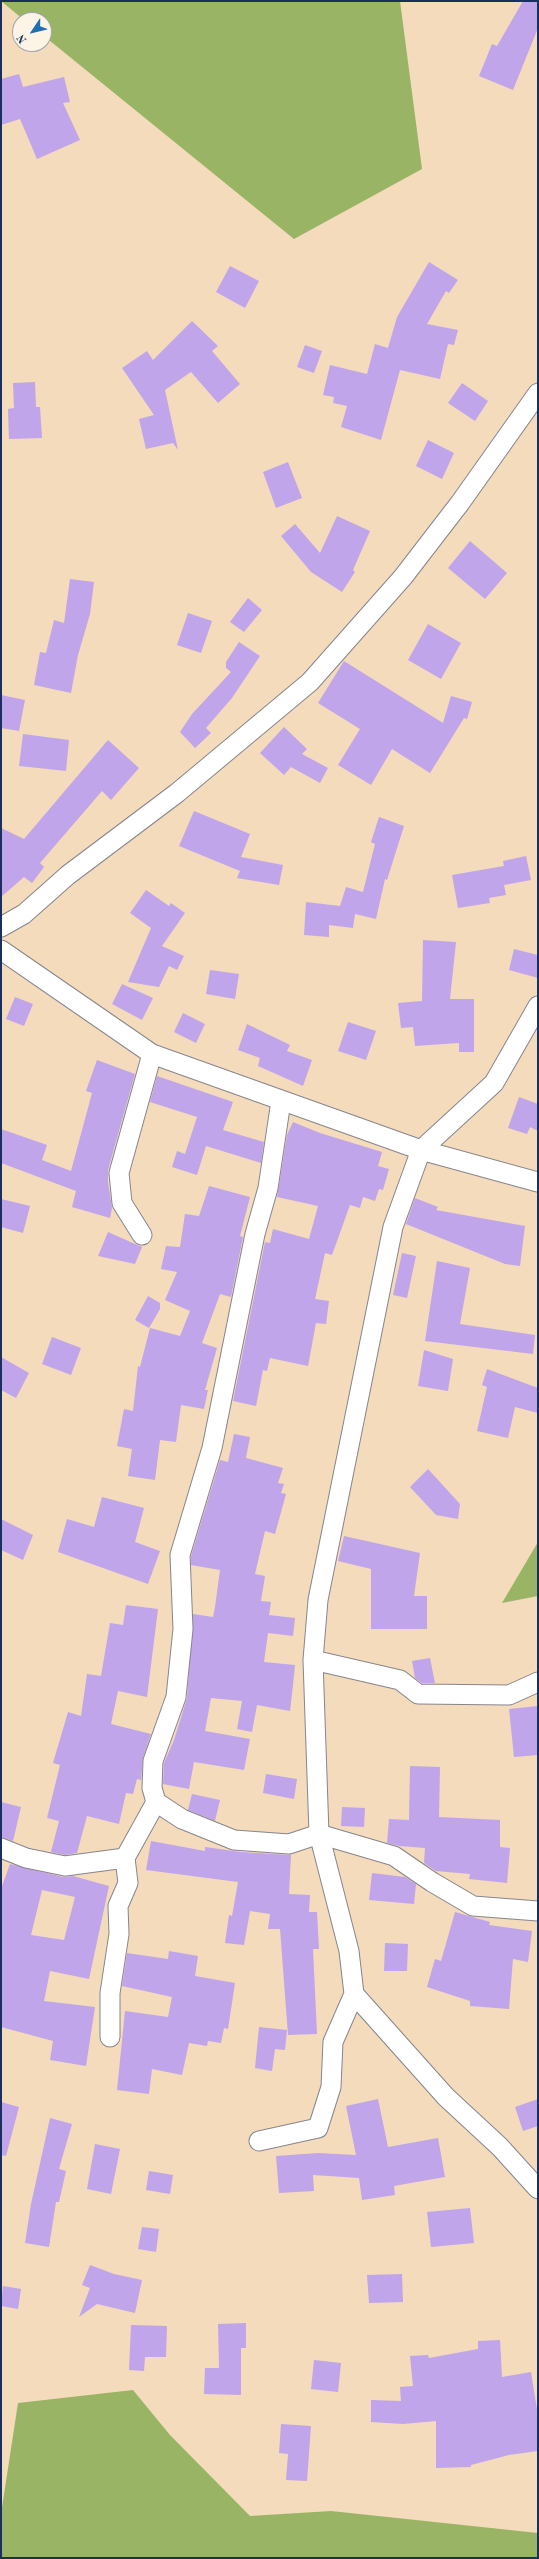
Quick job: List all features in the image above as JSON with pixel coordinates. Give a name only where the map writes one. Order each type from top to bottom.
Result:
[{"type":"street","points":[[1,927],[24,914],[68,875],[177,793],[310,682],[403,577],[460,503],[538,393]]},
{"type":"street","points":[[1,950],[152,1054],[421,1150],[538,1182]]},
{"type":"street","points":[[259,2141],[318,2128],[332,2087],[334,2042],[354,1994],[349,1951],[319,1834],[313,1660],[318,1600],[393,1227],[421,1150],[494,1083],[538,1006]]},
{"type":"street","points":[[142,1235],[122,1203],[119,1173],[152,1054]]},
{"type":"street","points":[[281,1101],[268,1188],[255,1234],[212,1448],[180,1555],[182,1636],[176,1696],[153,1761],[152,1788],[156,1802],[182,1819],[234,1840],[289,1844],[319,1834],[394,1856],[432,1882],[473,1906],[538,1911]]},
{"type":"street","points":[[313,1660],[400,1680],[418,1694],[509,1695],[538,1682]]},
{"type":"street","points":[[110,2037],[110,1993],[119,1934],[118,1906],[128,1883],[125,1858],[156,1802]]},
{"type":"street","points":[[1,1848],[26,1858],[65,1866],[125,1858]]},
{"type":"street","points":[[354,1994],[446,2097],[500,2147],[538,2189]]},
{"type":"green space","points":[[1,1],[400,1],[422,169],[294,239],[52,42],[52,12],[14,12]]},
{"type":"green space","points":[[538,1542],[538,1596],[502,1603]]},
{"type":"green space","points":[[133,2390],[170,2435],[250,2516],[331,2511],[538,2533],[538,2558],[1,2558],[1,2514],[18,2403]]},
{"type":"building","points":[[523,1],[538,1],[538,28],[513,90],[479,76],[492,44],[497,46]]},
{"type":"building","points":[[19,74],[23,87],[64,77],[70,102],[63,103],[80,140],[37,159],[20,119],[1,125],[1,79]]},
{"type":"building","points":[[429,262],[458,280],[449,293],[446,291],[427,324],[458,330],[454,345],[448,344],[440,379],[400,370],[381,440],[341,427],[347,406],[333,403],[334,397],[323,395],[330,365],[367,374],[375,344],[388,348],[397,317]]},
{"type":"building","points":[[230,266],[259,281],[245,308],[216,292]]},
{"type":"building","points":[[192,321],[218,346],[212,351],[240,384],[218,403],[191,372],[165,390],[178,450],[173,443],[146,449],[139,419],[154,415],[122,368],[147,351],[153,360]]},
{"type":"building","points":[[305,345],[322,351],[314,373],[297,367]]},
{"type":"building","points":[[35,382],[36,407],[40,407],[42,438],[9,439],[8,409],[14,408],[13,383]]},
{"type":"building","points":[[462,383],[488,401],[475,421],[448,403]]},
{"type":"building","points":[[428,440],[454,453],[442,479],[416,466]]},
{"type":"building","points":[[288,462],[302,498],[276,508],[263,472]]},
{"type":"building","points":[[337,516],[370,531],[353,570],[355,572],[342,592],[311,572],[281,536],[295,524],[320,553]]},
{"type":"building","points":[[470,541],[507,573],[485,599],[448,568]]},
{"type":"building","points":[[70,579],[94,582],[90,614],[78,655],[71,693],[34,685],[40,652],[46,653],[54,620],[64,623]]},
{"type":"building","points":[[248,598],[262,610],[244,632],[230,622]]},
{"type":"building","points":[[188,613],[212,621],[201,653],[177,645]]},
{"type":"building","points":[[428,624],[461,643],[441,679],[408,660]]},
{"type":"building","points":[[239,642],[260,656],[232,698],[206,728],[211,733],[195,748],[180,732],[192,714],[231,672],[226,668],[226,662]]},
{"type":"building","points":[[344,661],[443,723],[451,696],[472,702],[467,719],[464,718],[430,773],[392,749],[371,785],[338,765],[360,729],[318,703]]},
{"type":"building","points":[[1,695],[25,700],[19,731],[1,728]]},
{"type":"building","points":[[284,727],[307,749],[302,754],[328,768],[320,783],[291,767],[284,775],[260,753]]},
{"type":"building","points":[[23,734],[69,740],[66,771],[19,766]]},
{"type":"building","points":[[108,740],[139,768],[111,800],[102,791],[40,863],[44,867],[32,883],[24,877],[1,897],[1,828],[24,839]]},
{"type":"building","points":[[194,811],[250,834],[241,857],[283,865],[279,885],[237,878],[240,871],[179,846]]},
{"type":"building","points":[[379,817],[404,826],[387,880],[385,879],[376,919],[355,914],[353,928],[329,925],[329,937],[304,935],[306,902],[340,906],[346,887],[363,892],[375,844],[371,842]]},
{"type":"building","points":[[526,856],[531,880],[504,885],[506,895],[489,898],[490,903],[458,908],[452,875],[504,866],[503,861]]},
{"type":"building","points":[[146,890],[169,906],[171,903],[185,913],[162,946],[184,956],[177,970],[169,966],[159,987],[128,982],[151,928],[130,913]]},
{"type":"building","points":[[423,940],[456,942],[450,999],[474,999],[474,1052],[459,1052],[459,1043],[415,1046],[413,1027],[401,1028],[398,1003],[422,1001]]},
{"type":"building","points":[[514,949],[538,955],[538,978],[509,970]]},
{"type":"building","points":[[210,970],[239,974],[235,999],[206,994]]},
{"type":"building","points":[[122,984],[153,998],[142,1020],[112,1004]]},
{"type":"building","points":[[15,997],[33,1004],[24,1026],[6,1019]]},
{"type":"building","points":[[183,1013],[205,1024],[196,1043],[174,1032]]},
{"type":"building","points":[[348,1022],[376,1031],[366,1060],[338,1051]]},
{"type":"building","points":[[247,1024],[290,1045],[287,1051],[312,1060],[303,1086],[258,1066],[260,1058],[238,1050]]},
{"type":"building","points":[[97,1060],[135,1074],[108,1170],[108,1182],[112,1208],[110,1218],[72,1207],[76,1191],[1,1163],[1,1129],[47,1145],[42,1160],[71,1171],[92,1093],[86,1091]]},
{"type":"building","points":[[157,1076],[233,1102],[223,1130],[264,1142],[261,1163],[206,1146],[197,1175],[172,1167],[177,1151],[185,1154],[197,1117],[150,1102]]},
{"type":"building","points":[[519,1097],[538,1104],[538,1131],[530,1127],[527,1134],[508,1128]]},
{"type":"building","points":[[293,1122],[320,1133],[382,1152],[378,1166],[389,1169],[383,1190],[379,1189],[375,1201],[363,1197],[360,1208],[350,1205],[332,1255],[325,1253],[315,1299],[329,1301],[326,1324],[316,1323],[308,1366],[270,1358],[267,1371],[263,1370],[256,1406],[233,1401],[265,1242],[270,1243],[273,1229],[309,1239],[318,1206],[277,1197],[287,1135]]},
{"type":"building","points":[[209,1186],[250,1197],[240,1236],[243,1237],[231,1297],[220,1294],[202,1343],[217,1348],[205,1390],[208,1390],[204,1409],[181,1405],[176,1442],[160,1440],[155,1480],[128,1476],[132,1449],[117,1446],[124,1409],[133,1411],[138,1366],[140,1367],[150,1328],[180,1336],[190,1311],[165,1300],[177,1272],[161,1269],[166,1246],[180,1247],[185,1214],[199,1216]]},
{"type":"building","points":[[415,1198],[438,1207],[436,1210],[525,1226],[520,1266],[505,1264],[406,1224]]},
{"type":"building","points":[[1,1199],[30,1206],[23,1233],[1,1227]]},
{"type":"building","points":[[108,1232],[142,1247],[135,1264],[98,1256]]},
{"type":"building","points":[[402,1253],[416,1256],[407,1298],[393,1295]]},
{"type":"building","points":[[437,1261],[470,1268],[460,1324],[535,1335],[533,1354],[425,1341]]},
{"type":"building","points":[[148,1296],[160,1303],[160,1309],[149,1328],[135,1320]]},
{"type":"building","points":[[52,1337],[81,1348],[71,1375],[42,1364]]},
{"type":"building","points":[[424,1350],[453,1359],[448,1391],[418,1386]]},
{"type":"building","points":[[1,1357],[29,1373],[16,1398],[1,1390]]},
{"type":"building","points":[[487,1369],[538,1388],[538,1413],[515,1407],[508,1438],[477,1431],[487,1387],[482,1385]]},
{"type":"building","points":[[234,1434],[250,1437],[246,1458],[283,1468],[278,1483],[284,1484],[281,1493],[286,1494],[275,1534],[265,1531],[255,1574],[265,1576],[261,1601],[271,1602],[269,1615],[295,1618],[293,1636],[268,1633],[264,1662],[295,1665],[290,1711],[257,1705],[252,1732],[237,1729],[242,1701],[211,1698],[205,1731],[250,1739],[244,1770],[194,1762],[189,1789],[163,1784],[164,1763],[174,1740],[187,1698],[193,1614],[213,1617],[220,1570],[191,1565],[191,1556],[220,1460],[228,1462]]},
{"type":"building","points":[[428,1469],[460,1504],[458,1519],[436,1515],[410,1487]]},
{"type":"building","points":[[102,1497],[144,1508],[135,1542],[160,1551],[148,1584],[58,1552],[67,1519],[94,1527]]},
{"type":"building","points":[[1,1519],[33,1535],[23,1560],[1,1550]]},
{"type":"building","points":[[344,1536],[420,1553],[414,1596],[427,1596],[427,1629],[371,1629],[371,1569],[338,1561]]},
{"type":"building","points":[[126,1605],[158,1609],[147,1697],[118,1691],[111,1724],[151,1734],[143,1758],[141,1780],[137,1779],[133,1794],[126,1793],[119,1824],[87,1816],[77,1853],[65,1855],[51,1852],[59,1821],[47,1818],[60,1765],[53,1763],[68,1712],[81,1716],[87,1674],[101,1676],[110,1623],[123,1625]]},
{"type":"building","points":[[430,1658],[435,1683],[422,1683],[415,1678],[412,1661]]},
{"type":"building","points":[[538,1706],[538,1755],[514,1757],[509,1709]]},
{"type":"building","points":[[410,1766],[440,1767],[439,1817],[500,1820],[500,1847],[510,1848],[507,1883],[469,1879],[470,1874],[436,1871],[424,1863],[425,1848],[399,1846],[387,1843],[389,1819],[409,1820]]},
{"type":"building","points":[[266,1774],[297,1779],[294,1799],[263,1793]]},
{"type":"building","points":[[192,1794],[220,1800],[215,1821],[188,1810]]},
{"type":"building","points":[[1,1802],[21,1807],[13,1841],[1,1837]]},
{"type":"building","points":[[342,1807],[365,1808],[364,1827],[341,1826]]},
{"type":"building","points":[[151,1841],[205,1851],[205,1847],[241,1852],[291,1855],[289,1894],[310,1895],[309,1912],[317,1912],[319,1949],[313,1949],[317,2034],[288,2035],[280,1929],[268,1929],[270,1914],[250,1911],[244,1945],[225,1943],[229,1915],[232,1916],[238,1882],[146,1870]]},
{"type":"building","points":[[10,1864],[63,1877],[73,1876],[109,1886],[89,1979],[50,1971],[44,2001],[95,2007],[86,2066],[50,2060],[53,2041],[1,2027],[1,1889]],"holes":[[[42,1890],[75,1897],[64,1940],[31,1935]]]},
{"type":"building","points":[[372,1873],[405,1877],[416,1884],[414,1904],[369,1900]]},
{"type":"building","points":[[455,1912],[490,1922],[489,1925],[532,1931],[528,1962],[513,1959],[509,2009],[470,2006],[470,2001],[427,1987],[435,1959],[441,1961]]},
{"type":"building","points":[[385,1943],[408,1944],[407,1971],[384,1971]]},
{"type":"building","points":[[169,1951],[198,1956],[195,1976],[235,1983],[228,2029],[224,2028],[221,2043],[208,2041],[207,2046],[189,2043],[182,2075],[152,2069],[149,2094],[117,2090],[125,2011],[168,2017],[172,1997],[122,1986],[127,1953],[168,1959]]},
{"type":"building","points":[[259,2027],[287,2030],[285,2050],[275,2049],[272,2071],[255,2068]]},
{"type":"building","points":[[378,2099],[388,2147],[438,2138],[445,2177],[394,2186],[395,2195],[362,2200],[359,2178],[313,2175],[314,2191],[279,2193],[276,2156],[318,2153],[356,2155],[346,2106]]},
{"type":"building","points":[[538,2099],[538,2126],[523,2131],[515,2107]]},
{"type":"building","points":[[1,2102],[19,2107],[6,2156],[1,2155]]},
{"type":"building","points":[[50,2118],[72,2124],[59,2169],[66,2171],[59,2202],[56,2202],[49,2247],[25,2243],[31,2204]]},
{"type":"building","points":[[95,2144],[120,2149],[111,2194],[87,2189]]},
{"type":"building","points":[[149,2171],[173,2175],[170,2194],[146,2190]]},
{"type":"building","points":[[470,2208],[474,2243],[431,2247],[427,2212]]},
{"type":"building","points":[[142,2227],[159,2229],[156,2252],[138,2249]]},
{"type":"building","points":[[90,2265],[114,2274],[142,2280],[135,2313],[97,2304],[79,2317],[90,2288],[82,2285]]},
{"type":"building","points":[[402,2274],[403,2302],[369,2303],[367,2275]]},
{"type":"building","points":[[3,2286],[21,2289],[18,2309],[1,2306]]},
{"type":"building","points":[[246,2323],[246,2348],[241,2348],[241,2395],[204,2394],[205,2368],[219,2368],[218,2324]]},
{"type":"building","points":[[131,2325],[167,2326],[166,2357],[145,2357],[144,2371],[129,2370]]},
{"type":"building","points":[[500,2340],[502,2377],[531,2372],[538,2416],[538,2451],[509,2455],[471,2465],[471,2467],[436,2468],[436,2421],[403,2424],[371,2422],[371,2400],[401,2401],[400,2387],[413,2386],[410,2356],[428,2355],[429,2358],[478,2349],[478,2341]]},
{"type":"building","points":[[314,2360],[341,2363],[338,2392],[311,2389]]},
{"type":"building","points":[[281,2424],[311,2426],[307,2481],[286,2480],[288,2454],[279,2453]]}]
